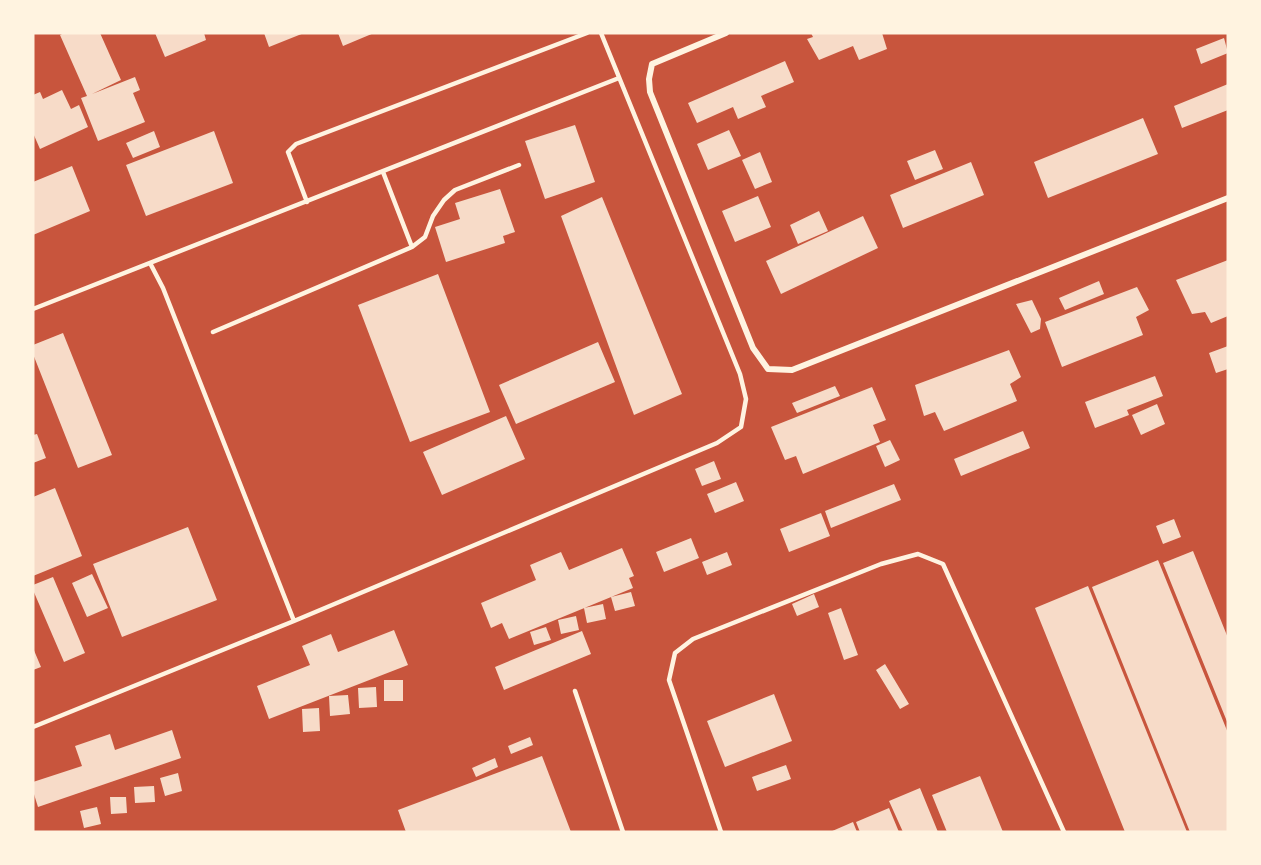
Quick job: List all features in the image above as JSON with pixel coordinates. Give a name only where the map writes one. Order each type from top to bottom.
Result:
[{"type":"street","points":[[726,33],[652,64],[649,79],[650,92],[753,348],[768,369],[792,370],[1228,198]]},
{"type":"lane","points":[[307,202],[288,152],[296,144],[587,33]]},
{"type":"lane","points":[[33,727],[294,621],[717,443],[741,427],[746,399],[741,374],[601,33]]},
{"type":"lane","points":[[33,309],[619,78]]},
{"type":"lane","points":[[213,332],[412,247],[425,237],[433,216],[455,190],[519,165]]},
{"type":"lane","points":[[383,172],[412,247]]},
{"type":"lane","points":[[150,263],[163,288],[294,621]]},
{"type":"lane","points":[[721,832],[669,680],[675,653],[693,639],[881,564],[918,554],[944,564],[1064,832]]},
{"type":"lane","points":[[575,691],[622,832]]},
{"type":"building","points":[[100,33],[121,80],[92,94],[135,77],[140,90],[133,93],[145,122],[98,141],[81,98],[87,96],[60,35]]},
{"type":"building","points":[[155,33],[204,33],[206,40],[165,57]]},
{"type":"building","points":[[264,33],[304,33],[269,47]]},
{"type":"building","points":[[338,33],[374,33],[343,46]]},
{"type":"building","points":[[811,33],[882,33],[887,49],[859,60],[853,46],[819,60],[807,39],[813,37]]},
{"type":"building","points":[[1224,38],[1228,53],[1201,64],[1196,49]]},
{"type":"building","points":[[785,61],[794,82],[761,96],[766,107],[738,119],[733,107],[697,123],[688,103]]},
{"type":"building","points":[[1228,84],[1228,110],[1182,128],[1174,106]]},
{"type":"building","points":[[62,90],[71,109],[79,105],[88,127],[40,149],[33,133],[33,95],[40,92],[43,99]]},
{"type":"building","points":[[1143,118],[1158,154],[1048,198],[1034,162]]},
{"type":"building","points":[[575,125],[595,182],[545,199],[525,141]]},
{"type":"building","points":[[729,130],[741,156],[708,170],[697,144]]},
{"type":"building","points":[[154,131],[160,147],[133,158],[126,143]]},
{"type":"building","points":[[214,131],[233,183],[146,216],[126,165]]},
{"type":"building","points":[[935,150],[943,169],[915,180],[907,161]]},
{"type":"building","points":[[760,152],[772,182],[755,189],[742,160]]},
{"type":"building","points":[[971,162],[984,195],[903,228],[890,195]]},
{"type":"building","points":[[72,166],[90,211],[33,235],[33,182]]},
{"type":"building","points":[[500,189],[515,232],[503,236],[505,243],[446,262],[435,227],[460,219],[455,203]]},
{"type":"building","points":[[758,196],[771,227],[735,242],[722,211]]},
{"type":"building","points":[[602,197],[682,394],[634,415],[561,216]]},
{"type":"building","points":[[819,211],[828,231],[798,244],[790,225]]},
{"type":"building","points":[[863,216],[878,248],[781,294],[766,261]]},
{"type":"building","points":[[1228,260],[1228,316],[1211,323],[1205,312],[1192,314],[1176,280]]},
{"type":"building","points":[[438,274],[490,412],[410,442],[358,305]]},
{"type":"building","points":[[1099,281],[1104,294],[1065,310],[1059,298]]},
{"type":"building","points":[[1137,287],[1149,310],[1136,317],[1143,335],[1062,367],[1045,322]]},
{"type":"building","points":[[1032,300],[1041,319],[1040,329],[1031,333],[1016,304]]},
{"type":"building","points":[[63,333],[112,455],[78,468],[33,354],[33,345]]},
{"type":"building","points":[[598,342],[615,382],[516,424],[499,385]]},
{"type":"building","points":[[1228,346],[1228,369],[1216,373],[1209,353]]},
{"type":"building","points":[[1009,350],[1021,377],[1010,384],[1017,401],[944,431],[935,412],[924,416],[915,385]]},
{"type":"building","points":[[1155,376],[1163,396],[1127,410],[1129,415],[1095,428],[1085,402]]},
{"type":"building","points":[[835,386],[840,396],[797,413],[792,403]]},
{"type":"building","points":[[872,387],[886,420],[873,425],[880,442],[803,474],[796,456],[785,460],[771,427]]},
{"type":"building","points":[[1157,404],[1165,424],[1141,435],[1132,415]]},
{"type":"building","points":[[506,416],[525,459],[442,495],[423,452]]},
{"type":"building","points":[[1023,431],[1030,448],[961,476],[954,459]]},
{"type":"building","points":[[37,434],[46,458],[33,463],[33,435]]},
{"type":"building","points":[[890,440],[900,460],[885,467],[876,446]]},
{"type":"building","points":[[714,461],[721,479],[702,486],[695,469]]},
{"type":"building","points":[[736,482],[744,501],[715,513],[707,494]]},
{"type":"building","points":[[894,484],[901,500],[831,528],[825,511]]},
{"type":"building","points":[[55,488],[82,556],[33,576],[33,497]]},
{"type":"building","points":[[821,513],[830,536],[789,552],[780,529]]},
{"type":"building","points":[[1174,519],[1181,537],[1163,544],[1156,526]]},
{"type":"building","points":[[188,527],[217,600],[122,637],[93,564]]},
{"type":"building","points":[[691,538],[699,558],[664,572],[656,552]]},
{"type":"building","points":[[622,548],[634,576],[629,578],[633,588],[509,639],[502,623],[491,628],[481,603],[536,580],[530,565],[561,552],[569,570]]},
{"type":"building","points":[[1193,551],[1228,638],[1228,724],[1163,563]]},
{"type":"building","points":[[727,552],[732,565],[707,575],[702,562]]},
{"type":"building","points":[[1158,560],[1228,733],[1228,832],[1190,832],[1092,587]]},
{"type":"building","points":[[92,574],[108,608],[87,617],[72,583]]},
{"type":"building","points":[[53,577],[85,653],[64,662],[33,590],[33,585]]},
{"type":"building","points":[[1088,586],[1187,832],[1125,832],[1035,608]]},
{"type":"building","points":[[631,592],[635,606],[615,611],[611,597]]},
{"type":"building","points":[[814,594],[819,607],[797,616],[792,604]]},
{"type":"building","points":[[603,604],[606,619],[587,623],[584,608]]},
{"type":"building","points":[[841,608],[858,655],[844,660],[828,613]]},
{"type":"building","points":[[576,616],[579,630],[561,634],[558,620]]},
{"type":"building","points":[[546,627],[551,640],[534,645],[530,632]]},
{"type":"building","points":[[394,630],[408,665],[269,719],[257,686],[310,665],[302,646],[331,634],[338,652]]},
{"type":"building","points":[[582,631],[591,654],[504,690],[495,667]]},
{"type":"building","points":[[33,648],[41,667],[33,670]]},
{"type":"building","points":[[885,664],[909,704],[900,709],[876,670]]},
{"type":"building","points":[[384,680],[403,680],[403,701],[384,701]]},
{"type":"building","points":[[376,687],[377,707],[359,708],[358,688]]},
{"type":"building","points":[[774,694],[792,741],[725,767],[707,721]]},
{"type":"building","points":[[348,695],[350,714],[330,716],[329,696]]},
{"type":"building","points":[[319,708],[320,731],[303,732],[302,709]]},
{"type":"building","points":[[172,730],[181,758],[38,807],[33,782],[82,766],[75,746],[110,734],[115,750]]},
{"type":"building","points":[[530,737],[533,745],[511,754],[508,746]]},
{"type":"building","points":[[542,756],[571,832],[406,832],[398,810]]},
{"type":"building","points":[[495,758],[498,767],[476,777],[472,768]]},
{"type":"building","points":[[786,765],[791,779],[757,791],[752,777]]},
{"type":"building","points":[[178,773],[182,791],[165,796],[160,778]]},
{"type":"building","points":[[980,776],[1003,832],[947,832],[932,795]]},
{"type":"building","points":[[154,786],[155,802],[135,803],[134,787]]},
{"type":"building","points":[[920,788],[938,832],[903,832],[889,801]]},
{"type":"building","points":[[110,797],[126,797],[127,813],[111,814]]},
{"type":"building","points":[[97,807],[101,824],[84,828],[80,811]]},
{"type":"building","points":[[889,808],[899,832],[860,832],[856,822]]},
{"type":"building","points":[[853,822],[857,832],[830,832]]}]
